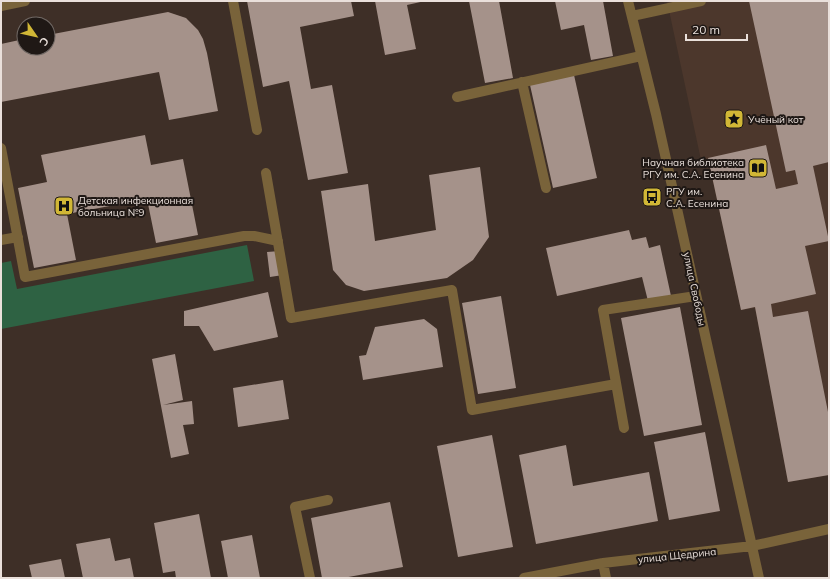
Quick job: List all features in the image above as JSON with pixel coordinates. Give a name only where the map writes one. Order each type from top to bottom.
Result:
[{"type":"street","points":[[1,6],[25,1]]},
{"type":"street","points":[[233,1],[257,130]]},
{"type":"street","name":"улица Свободы","points":[[628,1],[656,114],[760,578]]},
{"type":"street","points":[[632,16],[701,2]]},
{"type":"street","points":[[457,97],[642,56]]},
{"type":"street","points":[[522,82],[546,188]]},
{"type":"street","points":[[1,148],[25,277],[244,236],[254,236],[278,241]]},
{"type":"street","points":[[266,172],[291,318],[452,290],[472,410],[616,384]]},
{"type":"street","points":[[1,240],[18,237]]},
{"type":"street","points":[[624,428],[603,310],[696,296]]},
{"type":"street","points":[[310,578],[295,507],[328,500]]},
{"type":"street","name":"улица Щедрина","points":[[524,578],[603,563],[752,546],[829,529]]},
{"type":"street","points":[[603,563],[606,578]]},
{"type":"shaded area","points":[[667,1],[829,1],[829,475],[788,482],[755,308],[741,310],[708,159],[701,160]]},
{"type":"green space","points":[[247,245],[254,281],[1,329],[1,263],[11,261],[17,289]]},
{"type":"building","points":[[247,1],[351,1],[354,16],[300,27],[311,89],[332,85],[348,173],[308,180],[289,81],[263,87]]},
{"type":"building","points":[[375,1],[425,1],[407,5],[416,49],[385,55]]},
{"type":"building","points":[[469,1],[499,1],[513,78],[485,83]]},
{"type":"building","points":[[555,1],[603,1],[613,56],[591,60],[584,25],[561,30]]},
{"type":"building","points":[[749,1],[829,1],[829,162],[813,166],[829,241],[805,246],[816,294],[771,304],[773,317],[808,311],[829,417],[829,475],[788,482],[755,307],[741,310],[708,158],[766,145],[776,189],[798,184],[795,170],[786,172]]},
{"type":"building","points":[[168,12],[186,18],[198,30],[203,39],[218,111],[169,120],[159,72],[1,102],[1,44],[16,41],[16,56],[56,56],[56,33]]},
{"type":"building","points":[[574,75],[597,178],[553,188],[530,85]]},
{"type":"building","name":"Детская инфекционная больница №9","points":[[145,135],[151,165],[183,159],[198,235],[156,243],[147,199],[67,214],[76,260],[34,268],[18,188],[47,182],[41,155]]},
{"type":"building","points":[[480,167],[489,237],[473,260],[447,278],[364,291],[346,285],[333,270],[321,191],[368,184],[375,241],[436,230],[429,175]]},
{"type":"building","points":[[629,230],[632,240],[646,237],[649,248],[660,245],[671,296],[648,301],[642,277],[557,296],[546,248]]},
{"type":"building","points":[[280,251],[283,275],[270,277],[267,252]]},
{"type":"building","points":[[268,292],[278,337],[214,351],[199,326],[184,326],[184,311]]},
{"type":"building","points":[[501,296],[516,388],[478,394],[462,303]]},
{"type":"building","points":[[680,307],[702,425],[644,436],[621,318]]},
{"type":"building","points":[[424,319],[437,329],[443,367],[363,380],[359,356],[366,355],[375,327]]},
{"type":"building","points":[[175,354],[183,400],[163,405],[192,401],[194,424],[183,425],[189,454],[171,458],[152,359]]},
{"type":"building","points":[[283,380],[289,419],[238,427],[233,388]]},
{"type":"building","points":[[705,432],[720,511],[669,520],[654,442]]},
{"type":"building","points":[[492,435],[513,547],[458,557],[437,446]]},
{"type":"building","points":[[566,445],[573,486],[649,472],[658,521],[536,544],[519,455]]},
{"type":"building","points":[[390,502],[403,567],[343,578],[322,578],[311,518]]},
{"type":"building","points":[[199,514],[211,578],[176,578],[175,571],[163,573],[154,523]]},
{"type":"building","points":[[252,535],[260,578],[228,578],[221,541]]},
{"type":"building","points":[[110,538],[115,561],[130,558],[134,578],[83,578],[76,544]]},
{"type":"building","points":[[61,559],[65,578],[32,578],[29,565]]},
{"type":"place","name":"Учëный кот","points":[[734,119]]},
{"type":"place","name":"Научная библиотека РГУ им. С.А. Есенина","points":[[758,168]]},
{"type":"place","name":"РГУ им. С.А. Есенина","points":[[652,197]]},
{"type":"place","name":"Детская инфекционная больница №9","points":[[64,206]]}]
